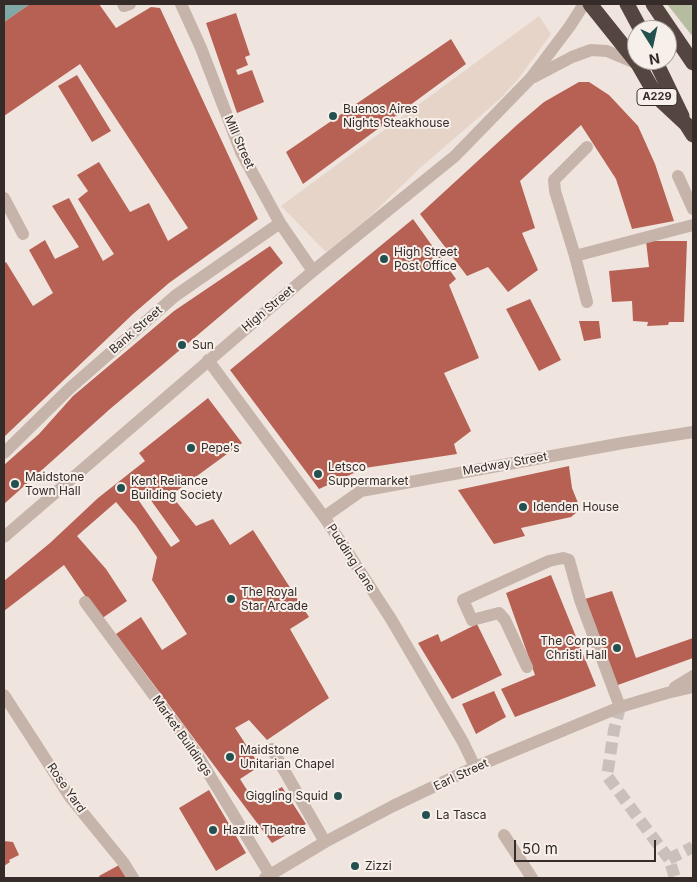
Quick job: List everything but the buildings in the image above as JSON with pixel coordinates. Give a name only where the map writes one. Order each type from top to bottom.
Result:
[{"type":"highway","name":"A229","points":[[590,4],[627,50]]},
{"type":"highway","points":[[627,4],[636,20]]},
{"type":"highway","points":[[653,4],[693,63]]},
{"type":"highway","name":"A229","points":[[641,70],[657,97],[689,130]]},
{"type":"highway","name":"A229","points":[[660,70],[689,130]]},
{"type":"street","points":[[123,4],[124,6],[130,4]]},
{"type":"street","name":"Mill Street","points":[[181,4],[201,48],[241,152],[280,223],[313,271]]},
{"type":"street","name":"High Street","points":[[4,538],[313,271],[455,156],[530,79],[584,4]]},
{"type":"street","name":"High Street","points":[[530,79],[572,57],[591,50],[607,51],[627,59]]},
{"type":"street","points":[[587,147],[554,180],[555,191],[587,302]]},
{"type":"street","points":[[678,176],[693,208]]},
{"type":"street","points":[[4,198],[23,234]]},
{"type":"street","name":"Bank Street","points":[[4,453],[69,389],[175,296],[280,223]]},
{"type":"street","points":[[575,256],[693,225]]},
{"type":"street","name":"Pudding Lane","points":[[208,360],[324,517],[391,619],[475,768]]},
{"type":"street","name":"Medway Street","points":[[324,517],[361,492],[604,446],[693,432]]},
{"type":"street","points":[[528,667],[505,620],[499,612],[472,620],[463,600],[549,561],[563,558],[569,560],[580,600],[620,707]]},
{"type":"street","name":"Market Buildings","points":[[85,602],[195,751],[268,877]]},
{"type":"street","name":"Earl Street","points":[[667,693],[693,676]]},
{"type":"street","name":"Earl Street","points":[[268,877],[325,842],[393,806],[475,768],[620,707],[693,687]]},
{"type":"street","name":"Rose Yard","points":[[4,695],[70,797],[123,862],[132,878]]},
{"type":"street","points":[[272,749],[325,842]]},
{"type":"street","points":[[504,835],[532,878]]},
{"type":"green space","points":[[667,4],[693,4],[693,37]]},
{"type":"shaded area","points":[[539,16],[551,34],[519,78],[501,98],[420,168],[366,220],[326,252],[281,206]]},
{"type":"water","points":[[4,4],[30,4],[4,22]]},
{"type":"tunnel","points":[[620,707],[614,730],[607,776],[669,859],[675,878]]},
{"type":"tunnel","points":[[669,859],[693,847]]},
{"type":"place","name":"Buenos Aires Nights Steakhouse","points":[[333,116]]},
{"type":"place","name":"High Street Post Office","points":[[384,259]]},
{"type":"place","name":"Sun","points":[[182,345]]},
{"type":"place","name":"Pepe's","points":[[191,448]]},
{"type":"place","name":"Letsco Suppermarket","points":[[318,474]]},
{"type":"place","name":"Maidstone Town Hall","points":[[15,484]]},
{"type":"place","name":"Kent Reliance Building Society","points":[[121,488]]},
{"type":"place","name":"Idenden House","points":[[523,507]]},
{"type":"place","name":"The Royal Star Arcade","points":[[231,599]]},
{"type":"place","name":"The Corpus Christi Hall","points":[[617,648]]},
{"type":"place","name":"Maidstone Unitarian Chapel","points":[[230,757]]},
{"type":"place","name":"Giggling Squid","points":[[338,796]]},
{"type":"place","name":"La Tasca","points":[[426,815]]},
{"type":"place","name":"Hazlitt Theatre","points":[[213,830]]},
{"type":"place","name":"Zizzi","points":[[355,866]]}]
